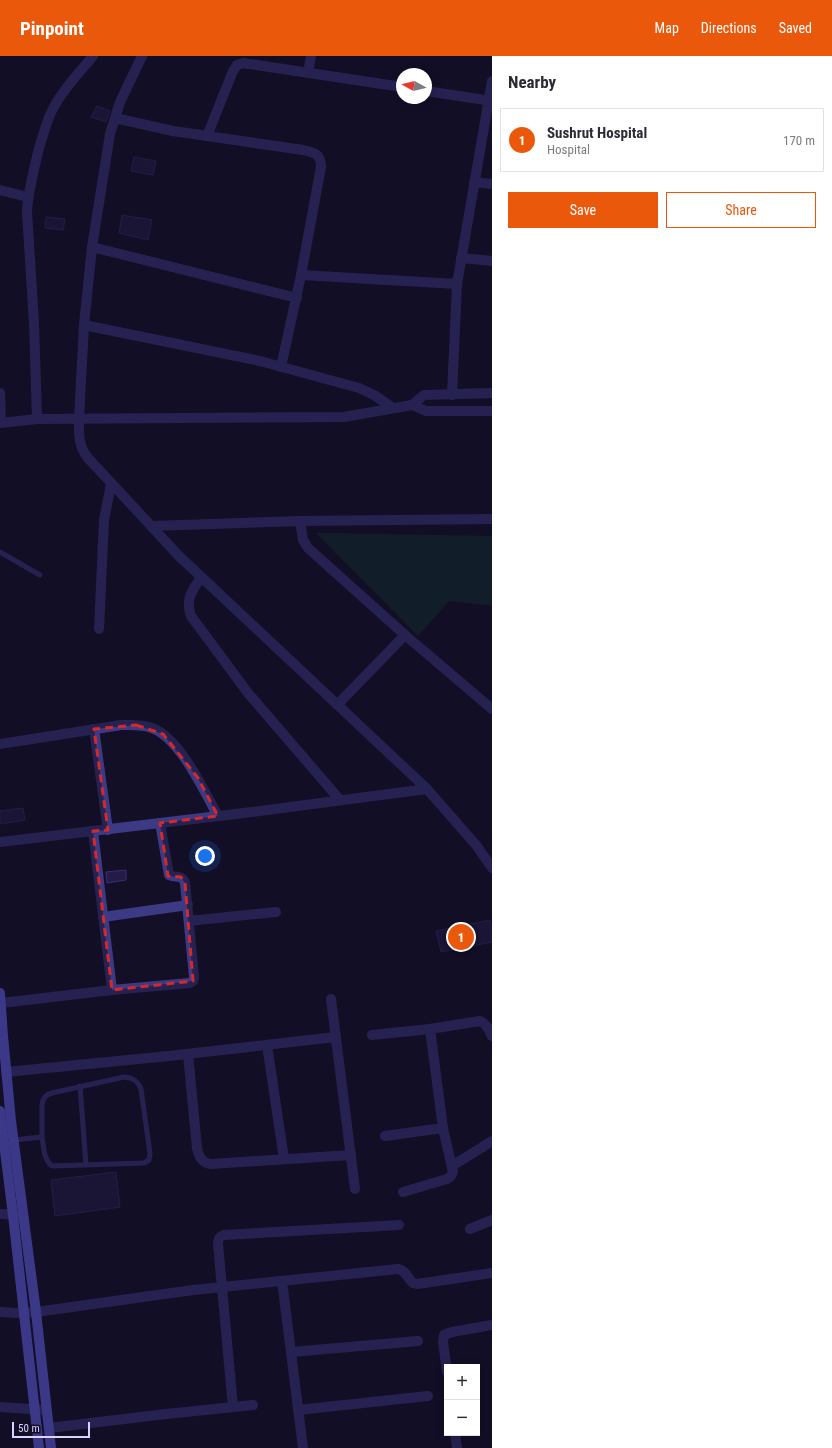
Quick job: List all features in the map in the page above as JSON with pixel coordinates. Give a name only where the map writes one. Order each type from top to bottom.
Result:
[{"type":"main road","points":[[0,998],[6,1072],[14,1140],[24,1313],[39,1448]]},
{"type":"main road","points":[[0,1111],[36,1312],[51,1448]]},
{"type":"street","points":[[37,419],[34,323],[27,212],[30,181],[47,122],[55,105],[67,86],[93,56]]},
{"type":"street","points":[[142,56],[114,118],[110,134],[92,247],[84,325],[79,419],[82,451],[179,556],[427,789],[476,845],[492,868]]},
{"type":"street","points":[[308,73],[311,56]]},
{"type":"street","points":[[207,136],[233,71],[237,65],[243,63],[396,86]]},
{"type":"street","points":[[452,395],[457,284],[474,182],[490,101],[492,81]]},
{"type":"street","points":[[432,92],[490,101]]},
{"type":"street","points":[[114,118],[173,131],[313,152],[321,160],[302,275],[281,367]]},
{"type":"street","points":[[474,182],[492,184]]},
{"type":"street","points":[[0,190],[28,197]]},
{"type":"street","points":[[92,247],[296,298]]},
{"type":"street","points":[[461,258],[492,261]]},
{"type":"street","points":[[302,275],[457,284]]},
{"type":"street","points":[[84,325],[260,361],[359,388],[374,395],[393,408]]},
{"type":"street","points":[[0,393],[1,423],[37,419],[344,418],[412,405],[424,395],[492,393]]},
{"type":"street","points":[[412,405],[426,411],[492,411]]},
{"type":"street","points":[[99,629],[104,520],[111,484]]},
{"type":"street","points":[[150,526],[300,521],[492,519]]},
{"type":"street","points":[[300,521],[303,540],[308,548],[405,635],[492,709]]},
{"type":"street","points":[[201,577],[192,590],[189,599],[188,608],[191,616],[248,693],[340,800]]},
{"type":"street","points":[[337,705],[405,635]]},
{"type":"street","points":[[0,744],[121,725],[151,727],[163,734],[178,750],[198,778],[218,816]]},
{"type":"street","points":[[94,729],[108,830]]},
{"type":"street","points":[[0,842],[108,830],[427,789]]},
{"type":"street","points":[[0,998],[112,990],[190,983],[193,981],[194,977],[188,905],[184,879],[181,877],[171,876],[168,872],[160,823]]},
{"type":"street","points":[[93,831],[112,990]]},
{"type":"street","points":[[103,916],[188,905]]},
{"type":"street","points":[[189,921],[276,912]]},
{"type":"street","points":[[331,999],[355,1189]]},
{"type":"street","points":[[372,1035],[430,1029],[480,1021],[487,1026],[492,1036]]},
{"type":"street","points":[[403,1192],[447,1179],[453,1172],[443,1128],[430,1029]]},
{"type":"street","points":[[6,1072],[188,1054],[336,1037]]},
{"type":"street","points":[[267,1045],[284,1159]]},
{"type":"street","points":[[188,1054],[197,1148],[201,1160],[207,1164],[351,1155]]},
{"type":"street","points":[[385,1136],[443,1128]]},
{"type":"street","points":[[452,1166],[492,1141]]},
{"type":"street","points":[[0,1214],[18,1215]]},
{"type":"street","points":[[470,1229],[492,1220]]},
{"type":"street","points":[[232,1407],[221,1288],[218,1240],[220,1237],[224,1235],[399,1225]]},
{"type":"street","points":[[0,1312],[36,1312],[221,1288],[398,1269],[403,1270],[410,1280],[417,1284],[492,1273]]},
{"type":"street","points":[[282,1281],[303,1448]]},
{"type":"street","points":[[446,1364],[443,1342],[444,1335],[452,1332],[492,1325]]},
{"type":"street","points":[[291,1352],[418,1341]]},
{"type":"street","points":[[298,1410],[428,1396]]},
{"type":"street","points":[[48,1428],[253,1405]]},
{"type":"street","points":[[0,1407],[46,1410]]},
{"type":"street","points":[[455,1436],[457,1448]]},
{"type":"lane","points":[[0,552],[40,575]]},
{"type":"lane","points":[[124,1077],[132,1078],[138,1082],[141,1089],[150,1153],[149,1160],[144,1163],[52,1166],[45,1158],[42,1137],[42,1100],[46,1095],[124,1077]]},
{"type":"lane","points":[[80,1086],[86,1165]]},
{"type":"lane","points":[[14,1140],[42,1137]]},
{"type":"highlighted area","points":[[136,725],[163,734],[198,778],[218,816],[160,823],[168,876],[181,877],[185,883],[193,981],[112,990],[93,831],[108,830],[94,729]]},
{"type":"green space","points":[[316,533],[492,536],[492,606],[449,601],[418,636]]},
{"type":"building","points":[[97,106],[110,111],[106,122],[91,117]]},
{"type":"building","points":[[134,157],[156,161],[153,175],[131,171]]},
{"type":"building","points":[[122,215],[152,220],[148,240],[119,233]]},
{"type":"building","points":[[46,217],[65,219],[63,230],[45,228]]},
{"type":"building","points":[[23,808],[25,820],[0,824],[0,811]]},
{"type":"building","points":[[126,870],[126,880],[107,883],[106,872]]},
{"type":"building","points":[[490,920],[492,942],[441,952],[436,931]]},
{"type":"building","points":[[116,1172],[120,1207],[55,1216],[51,1180]]},
{"type":"place","name":"Sushrut Hospital","points":[[461,937]]}]
